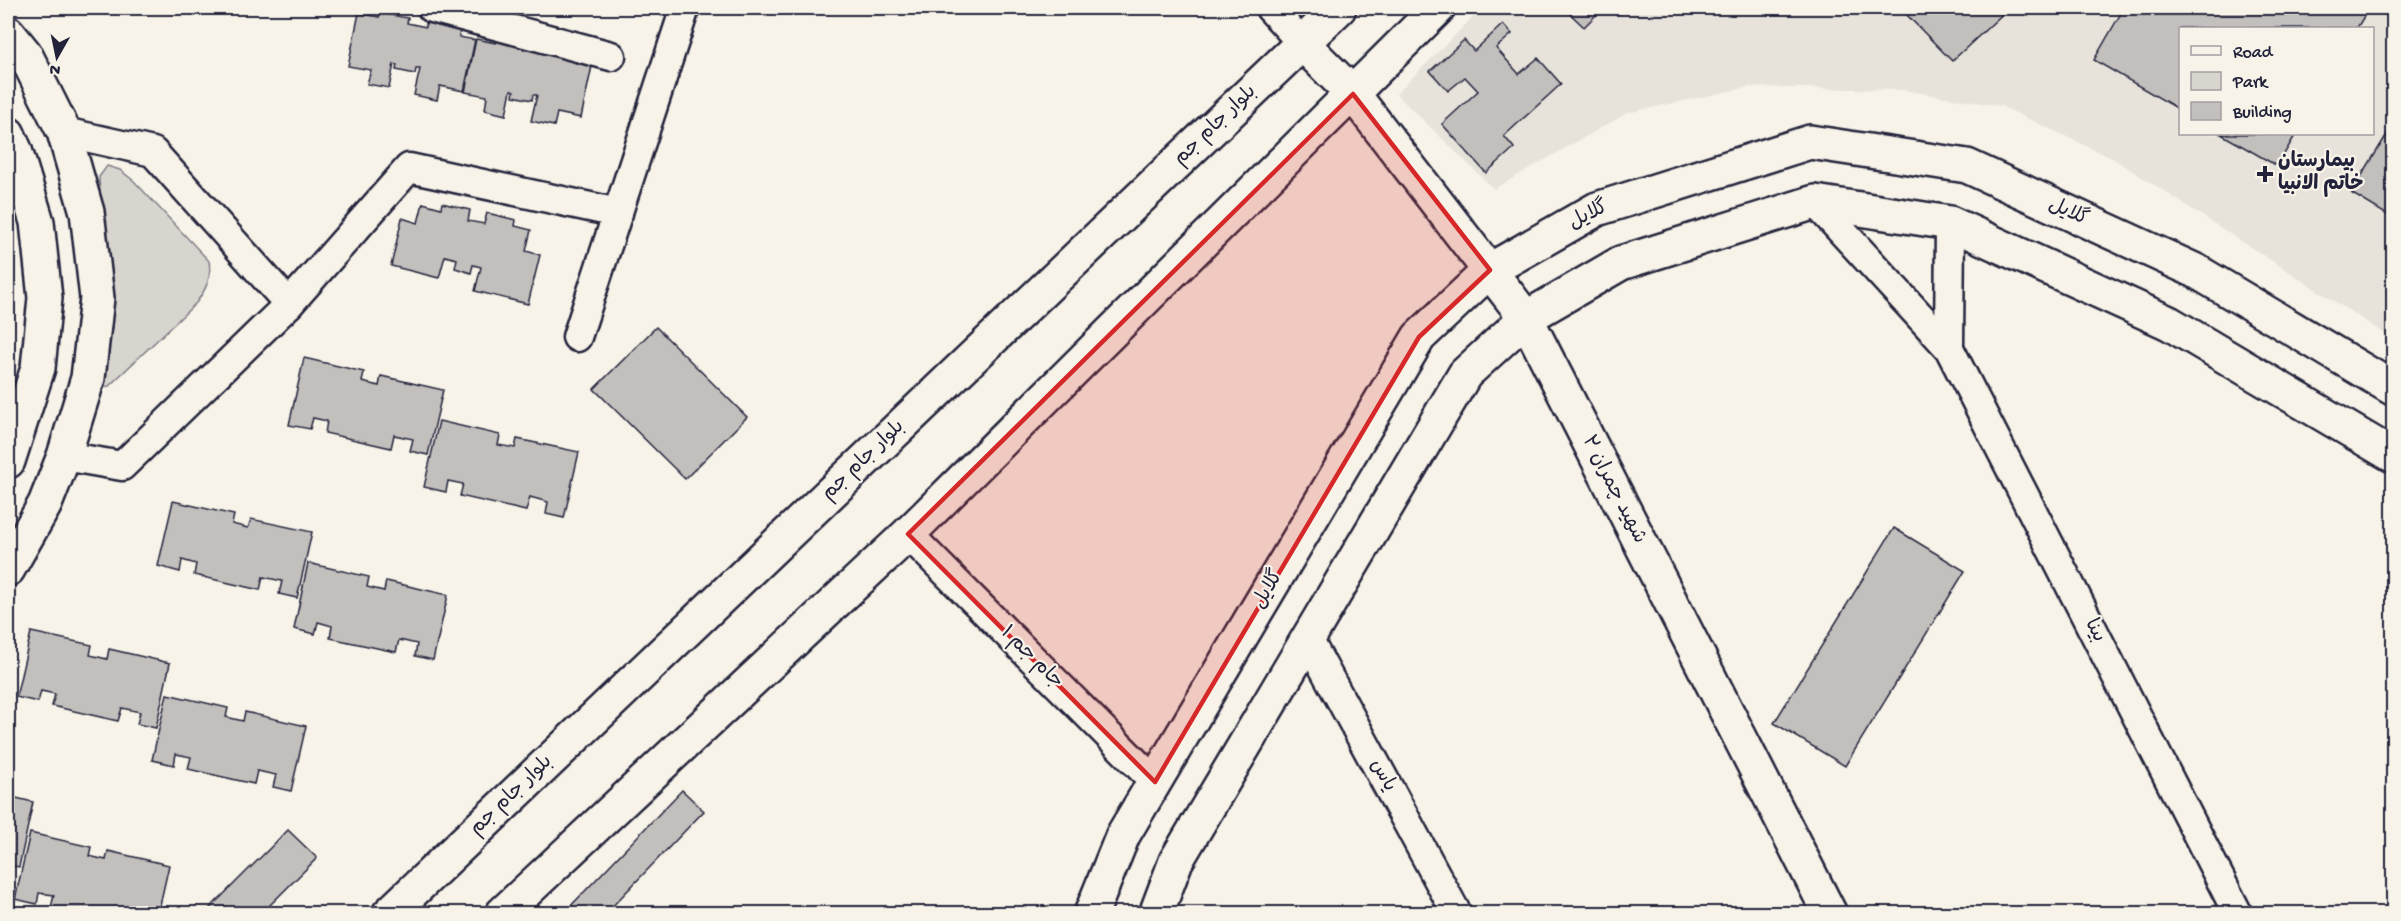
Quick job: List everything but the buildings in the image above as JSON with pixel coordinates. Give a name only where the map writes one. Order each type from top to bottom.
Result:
[{"type":"street","points":[[432,8],[611,56]]},
{"type":"street","points":[[577,337],[685,8]]},
{"type":"street","points":[[1270,8],[1303,44]]},
{"type":"street","name":"بلوار جام جم","points":[[389,914],[1339,8]]},
{"type":"street","points":[[502,914],[908,534],[1438,8]]},
{"type":"street","points":[[8,33],[25,54],[63,132],[87,212],[97,298],[88,378],[64,456],[45,504],[8,569]]},
{"type":"street","name":"شهید چمران ۲","points":[[1303,44],[1353,94],[1526,318],[1830,914]]},
{"type":"street","points":[[289,304],[153,153],[63,132],[11,142],[37,222],[45,298],[38,368],[12,450],[122,466],[289,304],[409,168],[618,213]]},
{"type":"street","name":"گلایل","points":[[1091,914],[1124,835],[1419,337],[1490,270],[1597,209],[1810,142],[1967,166],[2196,271],[2394,389]]},
{"type":"street","points":[[1815,202],[1949,348]]},
{"type":"street","points":[[1156,914],[1176,861],[1465,374],[1526,318],[1621,263],[1815,202],[1950,223],[2169,323],[2394,456]]},
{"type":"street","points":[[1949,348],[1950,223]]},
{"type":"street","name":"بینا","points":[[1949,348],[2238,914]]},
{"type":"street","name":"جام جم ۱","points":[[908,534],[1155,782]]},
{"type":"street","name":"یاس","points":[[1308,639],[1457,914]]},
{"type":"highlighted area","points":[[1353,94],[1490,270],[1419,337],[1155,782],[908,534]]},
{"type":"shaded area","name":"بیمارستان خاتم الانبیا","points":[[1482,8],[2393,8],[2393,339],[2114,159],[2001,106],[1903,90],[1749,87],[1627,113],[1494,189],[1396,94]]},
{"type":"green space","points":[[107,166],[120,170],[134,181],[209,261],[210,273],[205,288],[196,303],[109,386],[100,388],[114,286],[100,195],[99,177]]},
{"type":"place","name":"بیمارستان خاتم الانبیا","points":[[2265,174]]}]
